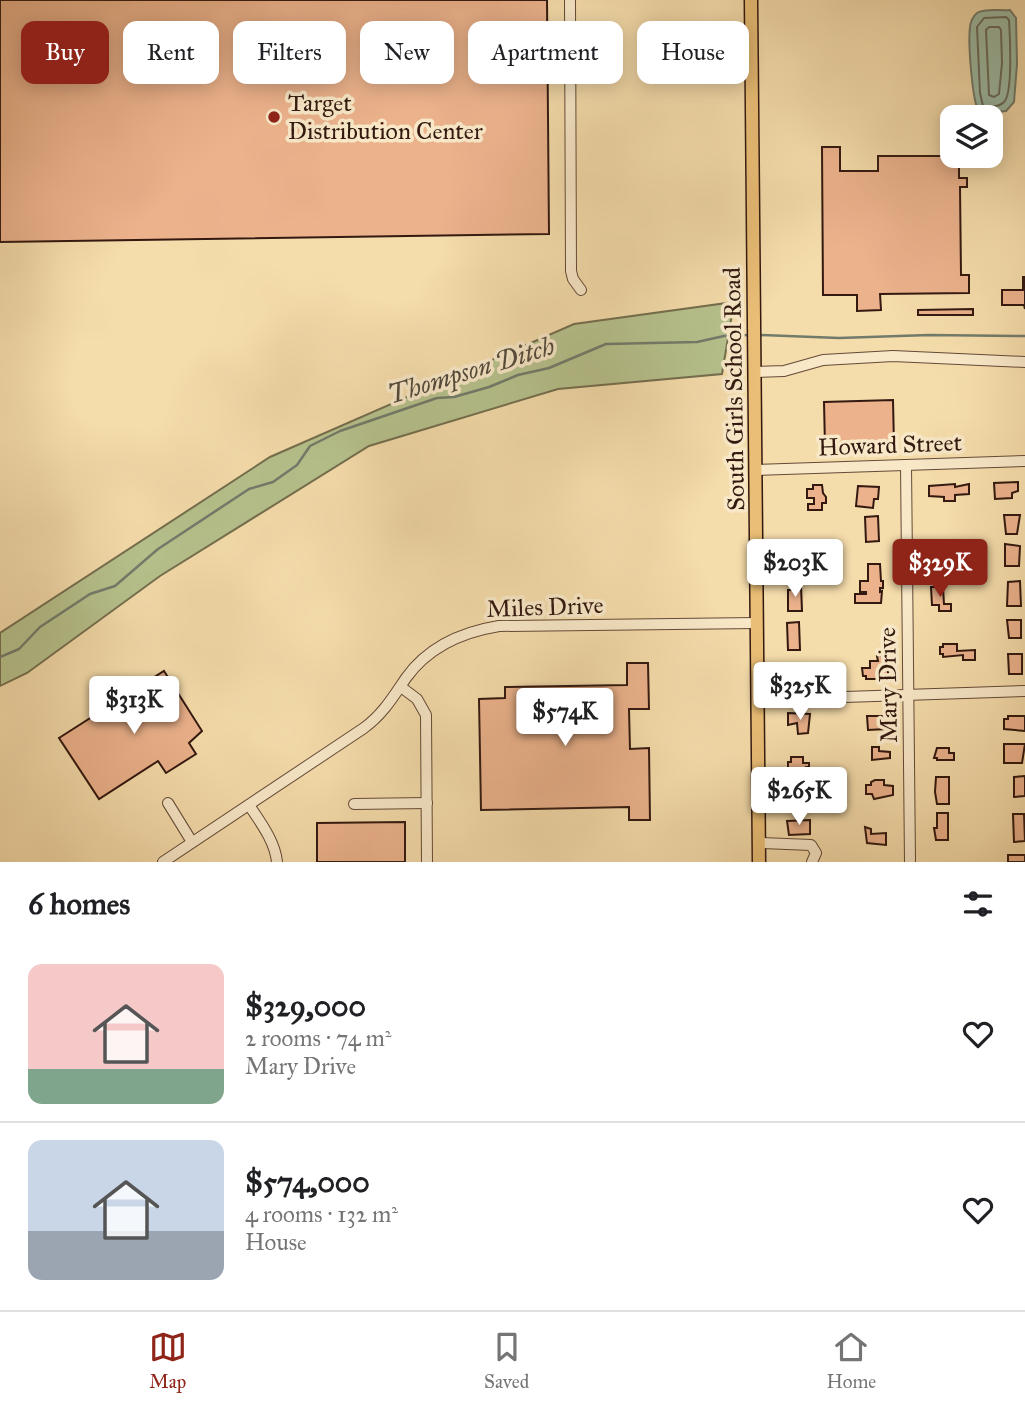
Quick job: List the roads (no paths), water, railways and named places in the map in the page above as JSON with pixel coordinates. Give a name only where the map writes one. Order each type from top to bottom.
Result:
[{"type":"main road","name":"South Girls School Road","points":[[751,0],[759,862]]},
{"type":"street","points":[[570,0],[571,271],[581,290]]},
{"type":"street","points":[[754,372],[784,371],[822,360],[893,356],[1025,362]]},
{"type":"street","name":"Howard Street","points":[[756,470],[1025,461]]},
{"type":"street","name":"Mary Drive","points":[[906,465],[910,862]]},
{"type":"street","name":"Miles Drive","points":[[163,862],[372,722],[388,706],[414,668],[438,648],[462,635],[499,626],[757,623]]},
{"type":"street","points":[[401,687],[417,699],[426,715],[427,862]]},
{"type":"street","points":[[758,700],[1025,691]]},
{"type":"street","points":[[168,803],[192,842]]},
{"type":"street","points":[[354,804],[426,803]]},
{"type":"street","points":[[249,804],[269,837],[277,862]]},
{"type":"street","points":[[759,844],[811,845],[816,853],[812,862]]},
{"type":"water","points":[[1010,10],[1016,18],[1014,102],[1006,111],[1003,111],[1003,105],[976,105],[975,98],[971,72],[971,24],[977,13]]},
{"type":"waterway","name":"Thompson Ditch","points":[[0,657],[19,649],[40,627],[90,594],[115,586],[158,549],[249,489],[273,482],[297,465],[310,446],[340,431],[437,398],[454,397],[518,375],[549,368],[606,344],[697,342],[724,336],[749,335]]},
{"type":"waterway","name":"Thompson Ditch","points":[[759,335],[839,338],[1025,336]]},
{"type":"place","name":"Target Distribution Center","points":[[274,117]]}]
